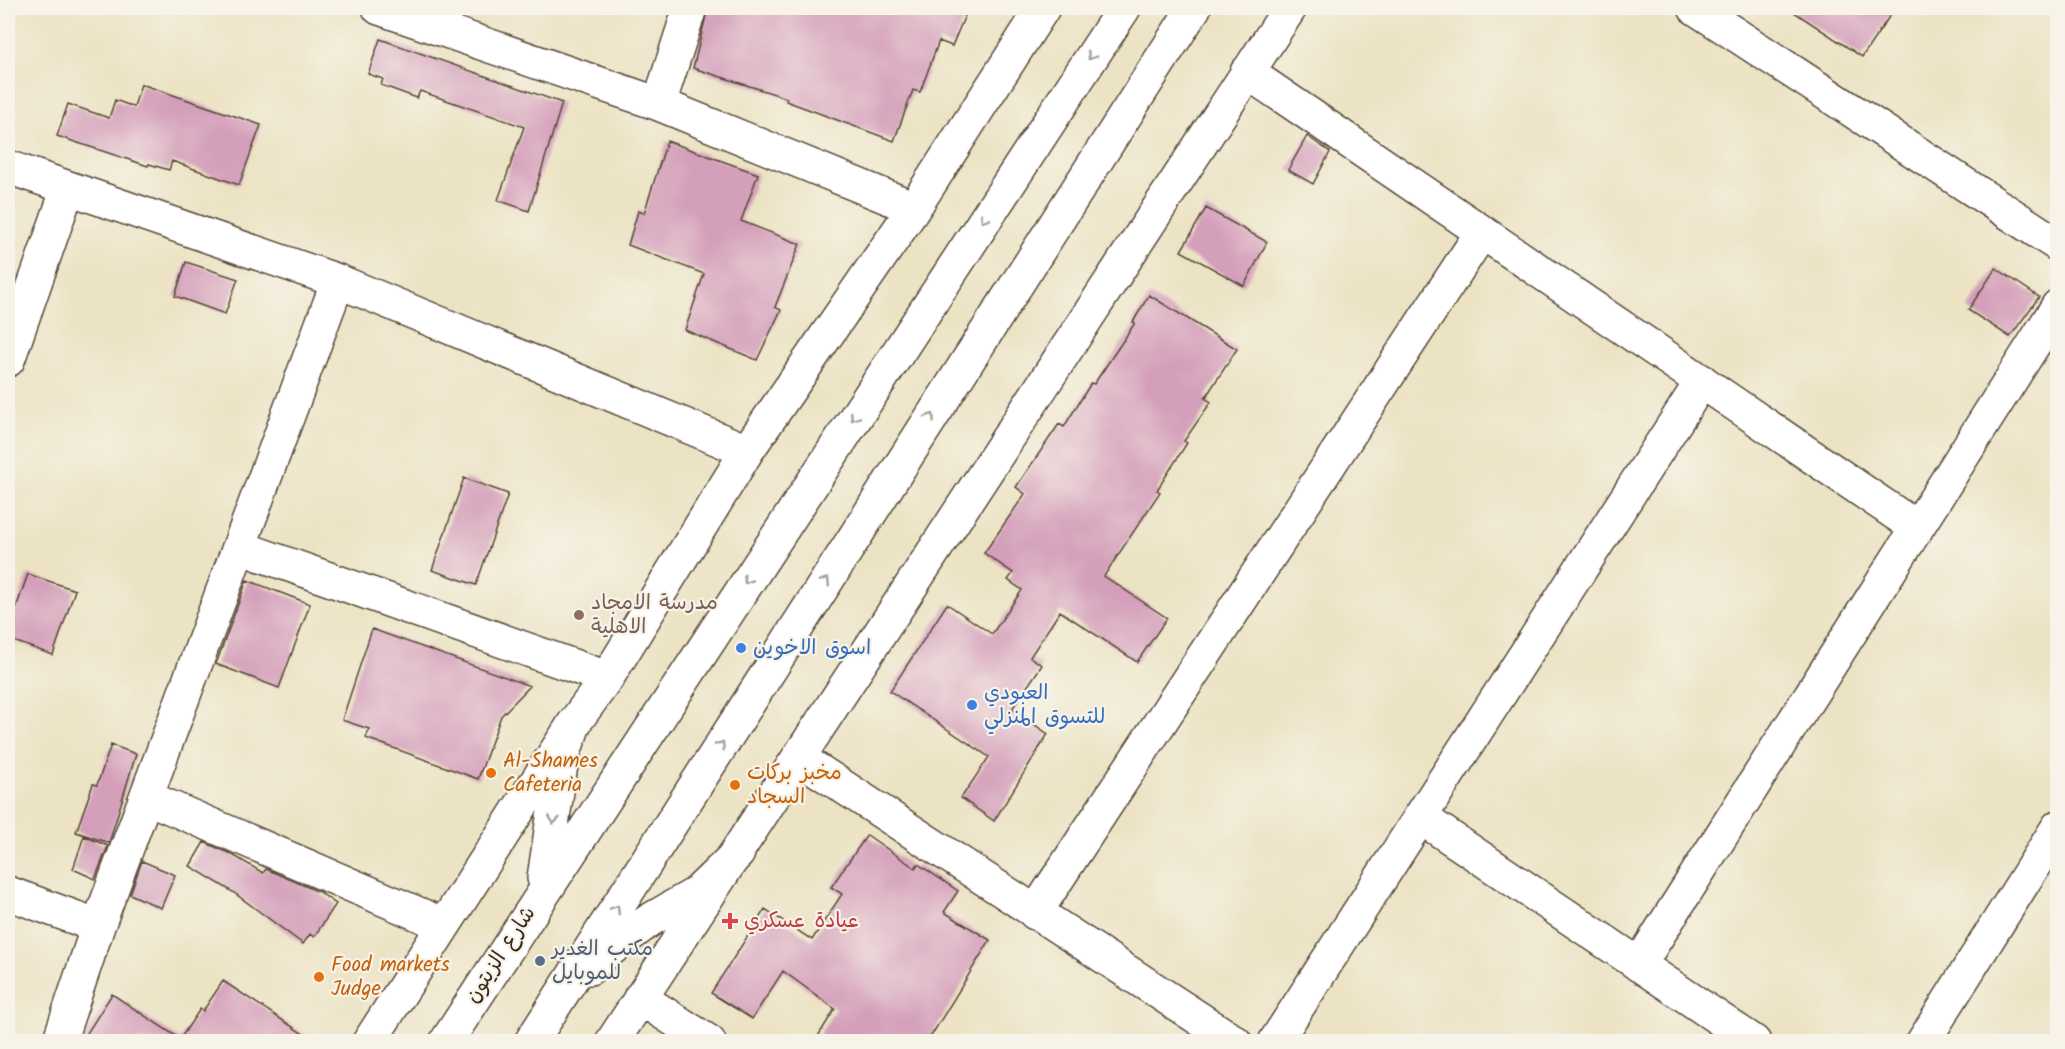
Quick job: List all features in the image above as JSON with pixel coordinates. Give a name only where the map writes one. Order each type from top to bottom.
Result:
[{"type":"street","points":[[379,8],[659,104],[914,208]]},
{"type":"street","points":[[659,104],[690,8]]},
{"type":"street","points":[[369,1041],[575,722],[607,678],[747,451],[914,208],[1043,8]]},
{"type":"street","points":[[537,900],[1124,8]]},
{"type":"street","points":[[531,1041],[1194,8]]},
{"type":"street","points":[[612,1041],[738,853],[1290,8]]},
{"type":"street","points":[[1695,8],[2058,245]]},
{"type":"street","points":[[1247,72],[1917,528]]},
{"type":"street","points":[[8,167],[338,281],[747,451]]},
{"type":"street","points":[[8,360],[68,188]]},
{"type":"street","points":[[1035,913],[1482,232]]},
{"type":"street","points":[[59,1041],[98,926],[338,281]]},
{"type":"street","points":[[1640,965],[2058,306]]},
{"type":"street","points":[[1275,1041],[1702,381]]},
{"type":"street","points":[[238,547],[607,678]]},
{"type":"street","points":[[537,900],[548,867],[562,758],[575,722]]},
{"type":"street","points":[[800,758],[1235,1041]]},
{"type":"street","points":[[146,797],[444,925]]},
{"type":"street","points":[[1420,817],[1754,1041]]},
{"type":"street","points":[[1923,1041],[2058,827]]},
{"type":"street","points":[[550,1012],[600,957],[650,920],[697,893],[738,853]]},
{"type":"street","points":[[8,893],[98,926]]},
{"type":"street","name":"شارع الزيتون","points":[[446,1041],[537,900]]},
{"type":"street","points":[[640,998],[709,1041]]},
{"type":"building","points":[[708,8],[968,8],[952,46],[939,41],[920,92],[913,90],[894,141],[786,101],[787,98],[693,68]]},
{"type":"building","points":[[1788,8],[1895,8],[1862,57]]},
{"type":"building","points":[[380,39],[562,103],[529,211],[498,200],[524,127],[420,91],[417,98],[381,85],[383,79],[368,74]]},
{"type":"building","points":[[141,84],[261,125],[239,185],[172,161],[169,170],[149,164],[148,166],[57,136],[68,104],[109,118],[115,100],[134,107]]},
{"type":"building","points":[[1307,136],[1330,152],[1313,184],[1288,170]]},
{"type":"building","points":[[667,141],[758,174],[741,221],[800,244],[775,307],[781,310],[757,360],[685,330],[704,274],[628,245],[638,211],[644,213]]},
{"type":"building","points":[[1206,208],[1267,242],[1244,286],[1181,251]]},
{"type":"building","points":[[186,262],[238,279],[225,314],[175,296]]},
{"type":"building","points":[[1996,268],[2039,297],[2010,337],[1968,310]]},
{"type":"building","points":[[1149,295],[1237,349],[1205,398],[1211,402],[1184,441],[1187,443],[1157,490],[1160,492],[1104,576],[1167,618],[1137,662],[1060,611],[1030,657],[1042,665],[1012,709],[1048,734],[994,821],[961,798],[989,757],[890,691],[947,604],[992,634],[1022,590],[1008,580],[1013,573],[984,553],[1025,494],[1016,487],[1059,424],[1064,427],[1091,383],[1094,384],[1135,323],[1133,322]]},
{"type":"building","points":[[464,478],[508,494],[476,585],[432,570]]},
{"type":"building","points":[[28,574],[75,590],[53,655],[8,639],[8,631]]},
{"type":"building","points":[[247,580],[310,604],[279,688],[216,664]]},
{"type":"building","points":[[372,629],[530,686],[501,716],[478,779],[366,738],[369,729],[342,720]]},
{"type":"building","points":[[111,745],[136,754],[109,843],[76,832],[93,784],[97,785]]},
{"type":"building","points":[[867,835],[915,868],[918,864],[958,891],[944,912],[990,940],[928,1041],[815,1041],[835,1009],[783,971],[752,1019],[711,993],[765,909],[812,940],[842,894],[831,887]]},
{"type":"building","points":[[84,836],[108,846],[95,879],[73,869]]},
{"type":"building","points":[[204,842],[231,854],[263,873],[266,869],[319,892],[336,904],[314,937],[310,934],[303,944],[233,892],[190,866]]},
{"type":"building","points":[[142,861],[175,875],[161,908],[130,894]]},
{"type":"building","points":[[223,981],[314,1041],[82,1041],[112,994],[180,1039],[200,1009],[203,1011]]},
{"type":"place","name":"مدرسة الامجاد الاهلية","points":[[579,615]]},
{"type":"place","name":"اسوق الاخوين","points":[[741,648]]},
{"type":"place","name":"العبودي للتسوق المنزلي","points":[[972,705]]},
{"type":"place","name":"Al-Shames Cafeteria","points":[[491,773]]},
{"type":"place","name":"مخبز بركات السجاد","points":[[735,785]]},
{"type":"place","name":"عيادة عسكري","points":[[730,921]]},
{"type":"place","name":"مكتب الغدير للموبايل","points":[[540,961]]},
{"type":"place","name":"Food markets Judge","points":[[319,977]]}]
